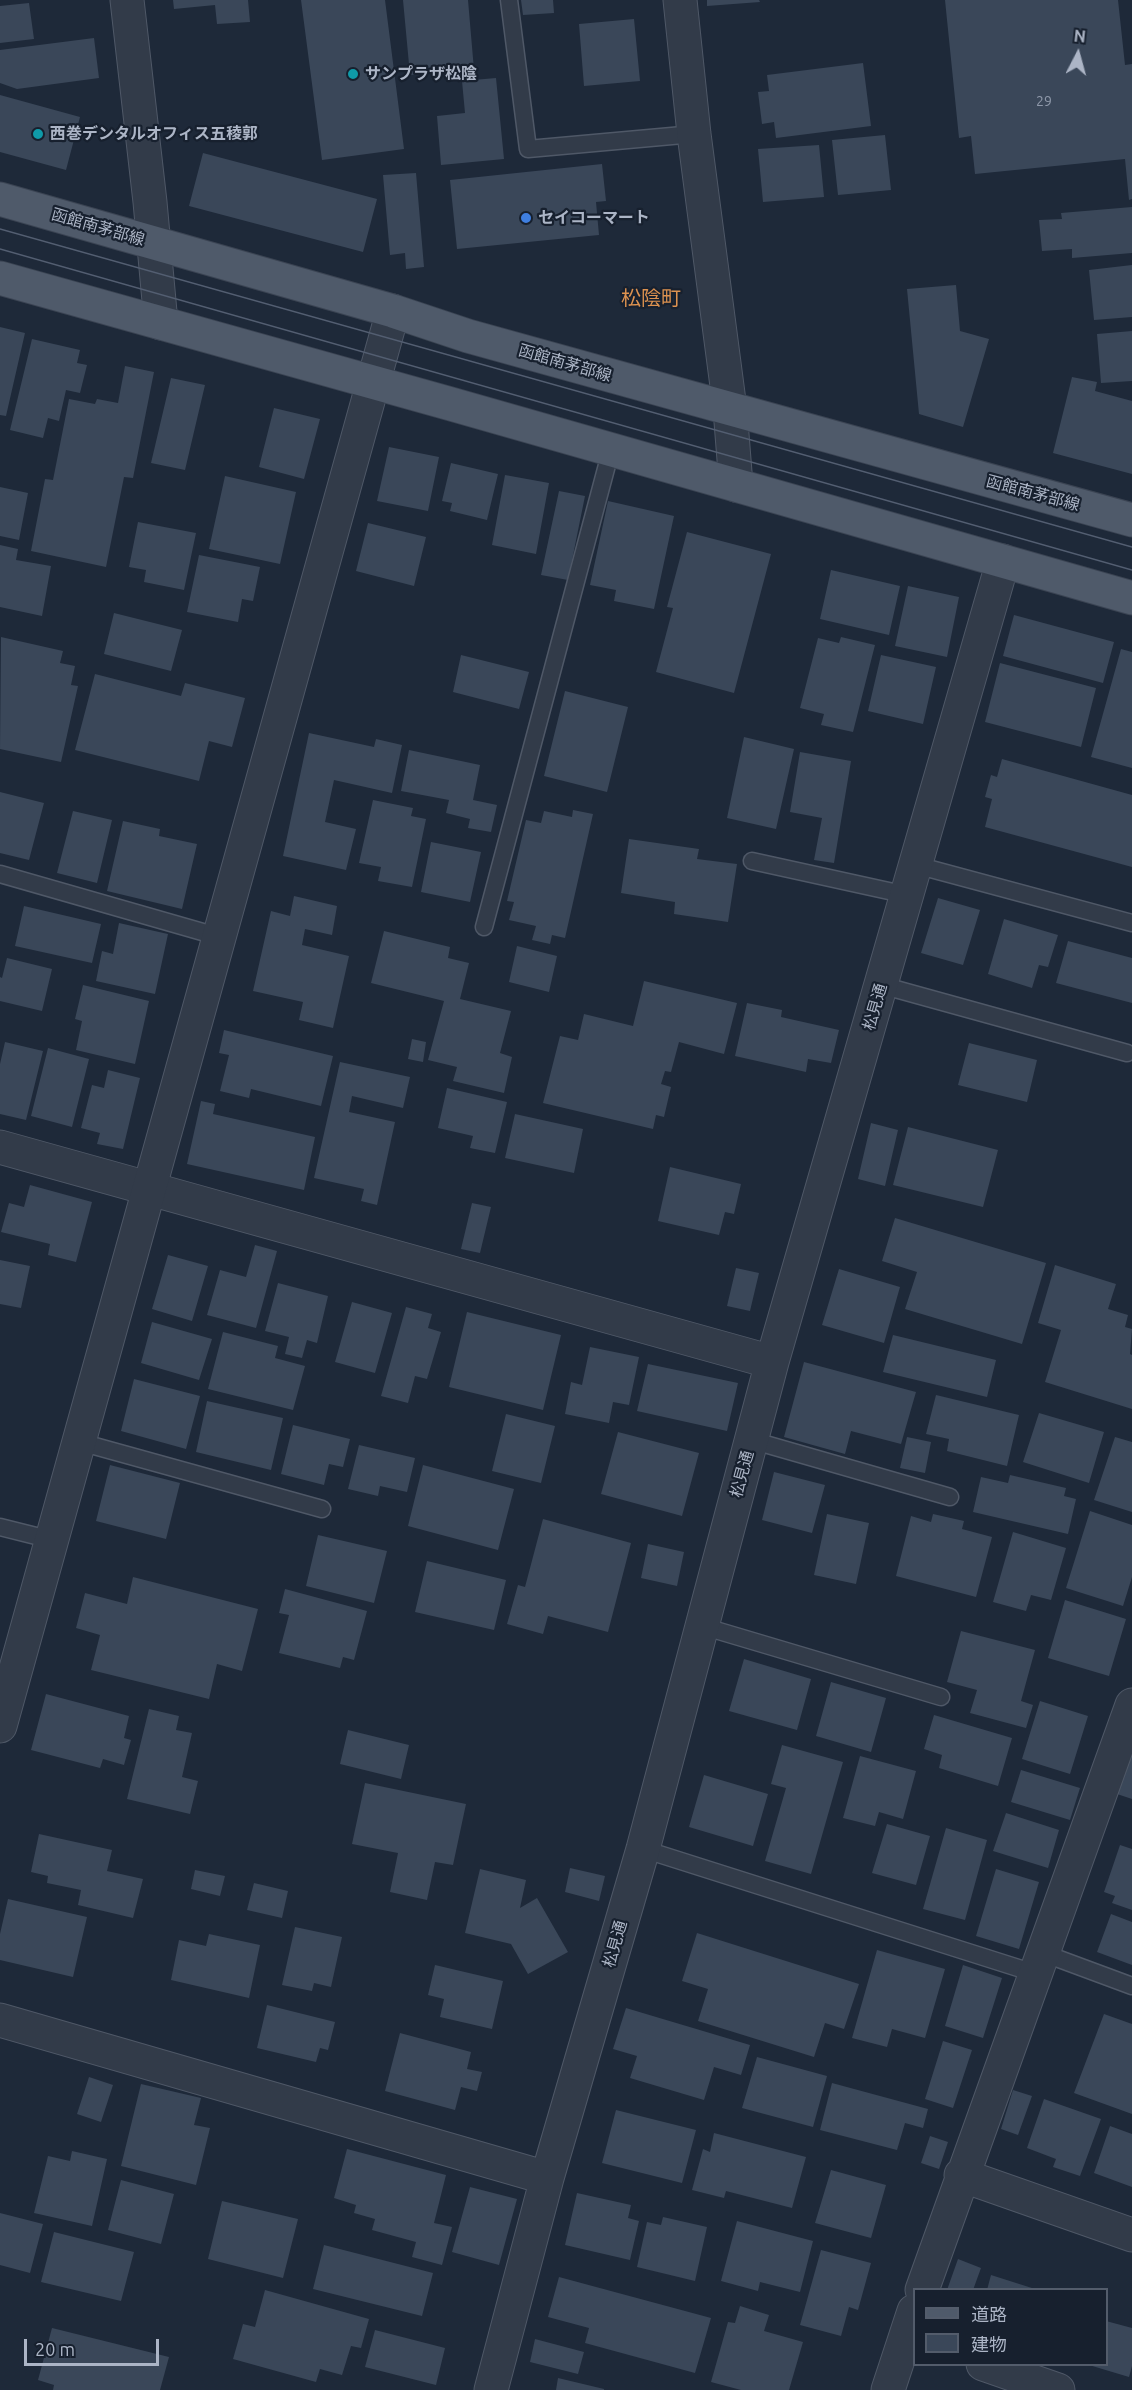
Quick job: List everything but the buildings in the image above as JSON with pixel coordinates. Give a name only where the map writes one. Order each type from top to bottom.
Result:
[{"type":"main road","name":"函館南茅部線","points":[[0,199],[393,311],[468,336],[1132,520]]},
{"type":"main road","points":[[0,278],[1132,598]]},
{"type":"street","points":[[127,0],[161,323]]},
{"type":"street","points":[[680,0],[694,134],[730,409],[736,485]]},
{"type":"street","points":[[0,1726],[393,311]]},
{"type":"street","name":"松見通","points":[[491,2390],[547,2178],[643,1849],[772,1362],[1003,561]]},
{"type":"street","points":[[0,1147],[772,1362]]},
{"type":"street","points":[[922,2288],[1132,1705]]},
{"type":"street","points":[[0,2020],[547,2178]]},
{"type":"street","points":[[962,2175],[1132,2235]]},
{"type":"street","points":[[888,2390],[911,2330]]},
{"type":"street","points":[[989,2366],[1058,2390]]},
{"type":"lane","points":[[509,0],[528,149],[694,134]]},
{"type":"lane","points":[[484,927],[611,450]]},
{"type":"lane","points":[[752,861],[911,880],[1132,923]]},
{"type":"lane","points":[[0,873],[220,938]]},
{"type":"lane","points":[[881,985],[1126,1053]]},
{"type":"lane","points":[[751,1440],[950,1497]]},
{"type":"lane","points":[[80,1442],[322,1509]]},
{"type":"lane","points":[[0,1527],[52,1540]]},
{"type":"lane","points":[[702,1626],[941,1697]]},
{"type":"lane","points":[[643,1849],[1039,1963],[1132,1986]]},
{"type":"tram line","points":[[0,229],[1132,547]]},
{"type":"tram line","points":[[0,249],[1132,570]]},
{"type":"place","name":"サンプラザ松陰","points":[[353,74]]},
{"type":"place","name":"西巻デンタルオフィス五稜郭","points":[[38,134]]},
{"type":"place","name":"セイコーマート","points":[[526,218]]},
{"type":"district","name":"松陰町","points":[[651,298]]}]
